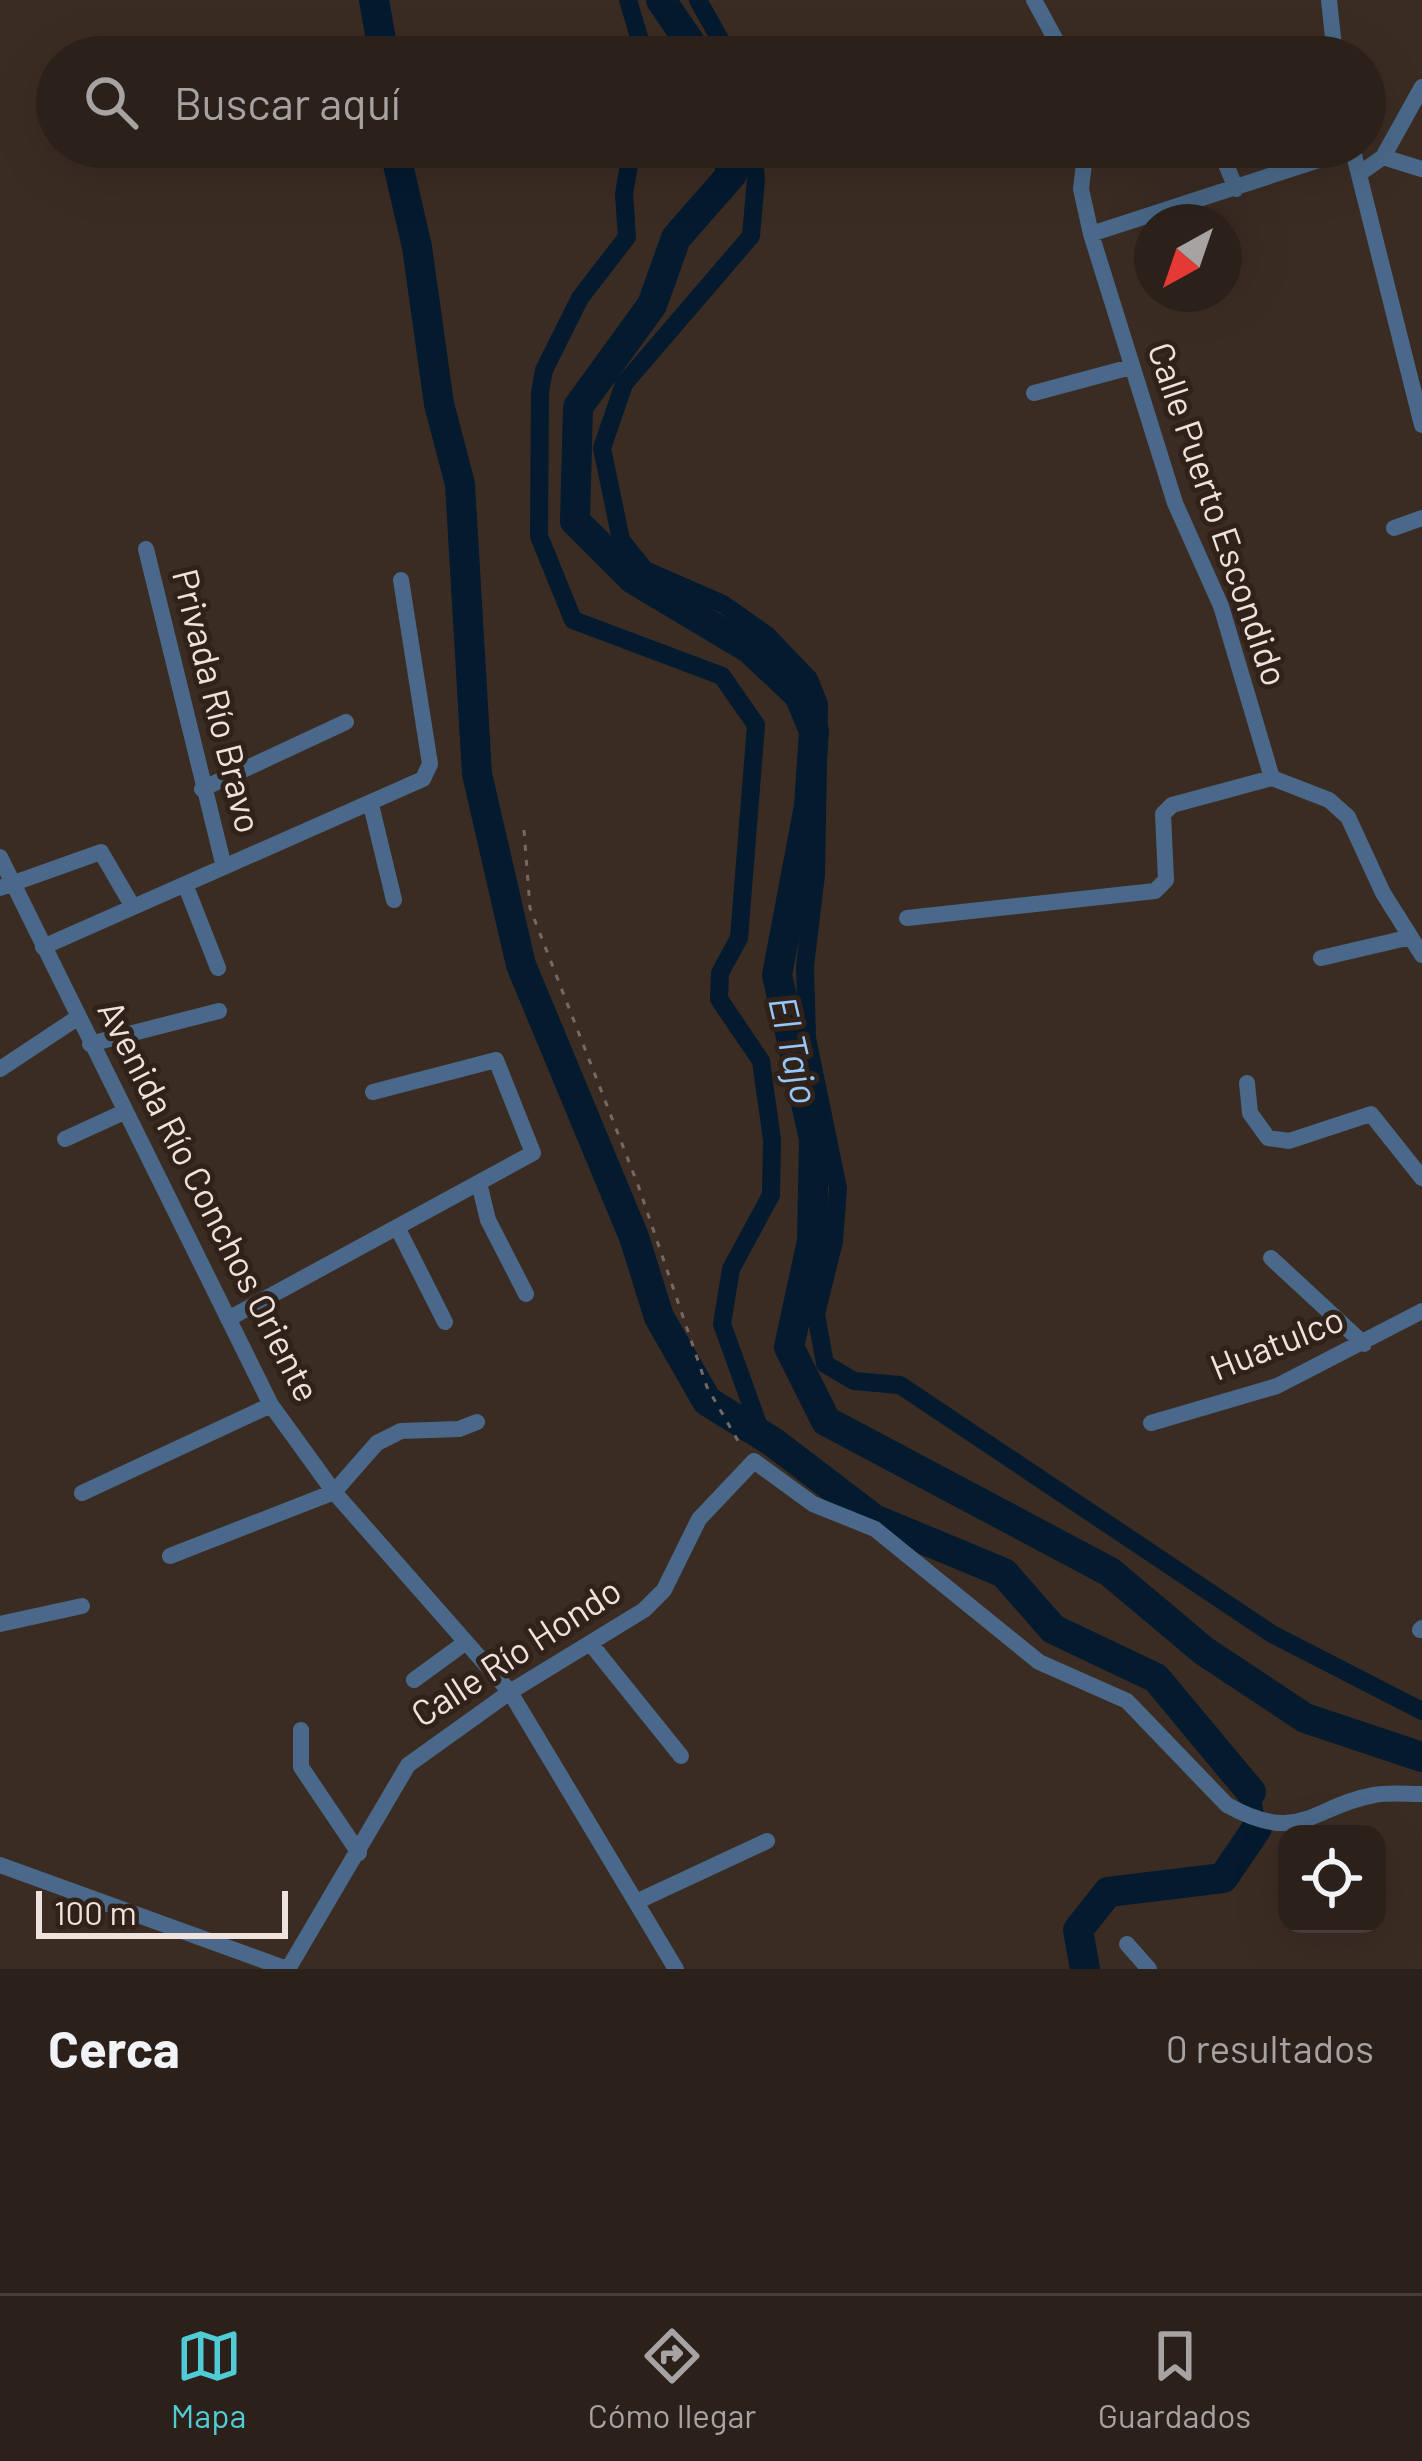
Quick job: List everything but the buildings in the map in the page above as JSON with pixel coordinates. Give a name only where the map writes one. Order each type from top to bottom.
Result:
[{"type":"street","points":[[1034,0],[1054,36]]},
{"type":"street","points":[[1329,0],[1333,36]]},
{"type":"street","points":[[1386,152],[1422,87]]},
{"type":"street","points":[[1386,158],[1422,170]]},
{"type":"street","name":"Calle Puerto Escondido","points":[[1084,168],[1081,189],[1090,234],[1131,367],[1175,503],[1221,606],[1272,778]]},
{"type":"street","points":[[1228,168],[1236,189]]},
{"type":"street","points":[[1090,234],[1295,168]]},
{"type":"street","points":[[1357,168],[1422,425]]},
{"type":"street","points":[[1359,174],[1367,168]]},
{"type":"street","points":[[1034,393],[1131,367]]},
{"type":"street","points":[[1394,528],[1422,518]]},
{"type":"street","name":"Privada Río Bravo","points":[[146,549],[224,867]]},
{"type":"street","name":"Privada Río Bravo","points":[[43,947],[410,789],[430,764],[400,580]]},
{"type":"street","points":[[202,789],[346,722]]},
{"type":"street","points":[[907,918],[1155,891],[1166,880],[1163,814],[1172,805],[1272,778],[1329,800],[1348,817],[1383,893],[1422,955]]},
{"type":"street","points":[[371,805],[394,900]]},
{"type":"street","points":[[6,885],[101,851],[133,908]]},
{"type":"street","name":"Avenida Río Conchos Oriente","points":[[0,857],[6,885],[43,947],[271,1405],[334,1492],[510,1692],[676,1969]]},
{"type":"street","points":[[185,884],[218,968]]},
{"type":"street","points":[[1321,958],[1411,937]]},
{"type":"street","points":[[90,1043],[219,1011]]},
{"type":"street","points":[[0,1069],[77,1018]]},
{"type":"street","points":[[228,1319],[533,1153],[496,1060],[373,1092]]},
{"type":"street","points":[[1246,1083],[1250,1113],[1268,1138],[1289,1141],[1372,1114],[1422,1178]]},
{"type":"street","points":[[65,1139],[124,1112]]},
{"type":"street","points":[[479,1183],[488,1220],[526,1294]]},
{"type":"street","points":[[397,1227],[445,1322]]},
{"type":"street","points":[[1271,1258],[1364,1344]]},
{"type":"street","name":"Huatulco","points":[[1151,1423],[1276,1386],[1422,1310]]},
{"type":"street","points":[[82,1492],[271,1405]]},
{"type":"street","points":[[170,1556],[334,1492],[377,1442],[401,1431],[459,1430],[478,1422]]},
{"type":"street","points":[[754,1461],[813,1504],[875,1529],[1040,1662],[1127,1701],[1227,1805],[1246,1816],[1311,1821],[1372,1795],[1422,1794]]},
{"type":"street","name":"Calle Río Hondo","points":[[287,1969],[408,1765],[510,1692],[644,1610],[664,1590],[699,1520],[754,1461]]},
{"type":"street","points":[[0,1624],[82,1606]]},
{"type":"street","points":[[414,1680],[466,1642]]},
{"type":"street","points":[[590,1643],[681,1756]]},
{"type":"street","points":[[301,1730],[302,1767],[358,1853]]},
{"type":"street","points":[[636,1902],[767,1841]]},
{"type":"street","points":[[0,1865],[287,1969]]},
{"type":"street","points":[[1127,1944],[1149,1969]]},
{"type":"path","points":[[524,830],[530,908],[583,1054],[638,1185],[707,1388],[730,1434],[754,1461]]},
{"type":"waterway","points":[[374,0],[380,36]]},
{"type":"waterway","points":[[628,0],[639,36]]},
{"type":"waterway","name":"El Tajo","points":[[661,0],[686,36]]},
{"type":"waterway","points":[[698,0],[718,36]]},
{"type":"waterway","points":[[399,168],[417,247],[439,404],[460,484],[477,774],[521,965],[634,1237],[659,1317],[707,1401],[773,1442],[874,1519],[1004,1573],[1053,1629],[1156,1678],[1251,1792]]},
{"type":"waterway","points":[[628,168],[624,194],[627,237],[580,298],[544,370],[539,536],[573,620],[722,676],[756,725],[739,938],[720,973],[719,999],[761,1061],[772,1140],[771,1195],[731,1269],[722,1324],[762,1435]]},
{"type":"waterway","name":"El Tajo","points":[[730,168],[732,174],[676,238],[652,305],[578,407],[575,521],[633,579],[750,649],[799,695],[814,731],[809,806],[777,975],[814,1139],[812,1241],[789,1347],[826,1421],[1110,1572],[1204,1651],[1305,1718],[1422,1757]]},
{"type":"waterway","points":[[755,168],[751,236],[624,384],[602,448],[621,540],[645,570],[723,604],[767,635],[809,679],[819,704],[816,875],[805,966],[807,1038],[838,1188],[834,1241],[816,1314],[825,1364],[854,1381],[900,1385],[1272,1634],[1422,1711]]},
{"type":"waterway","points":[[1251,1792],[1257,1828]]},
{"type":"waterway","points":[[1085,1969],[1078,1930],[1108,1892],[1223,1878],[1257,1828]]}]
